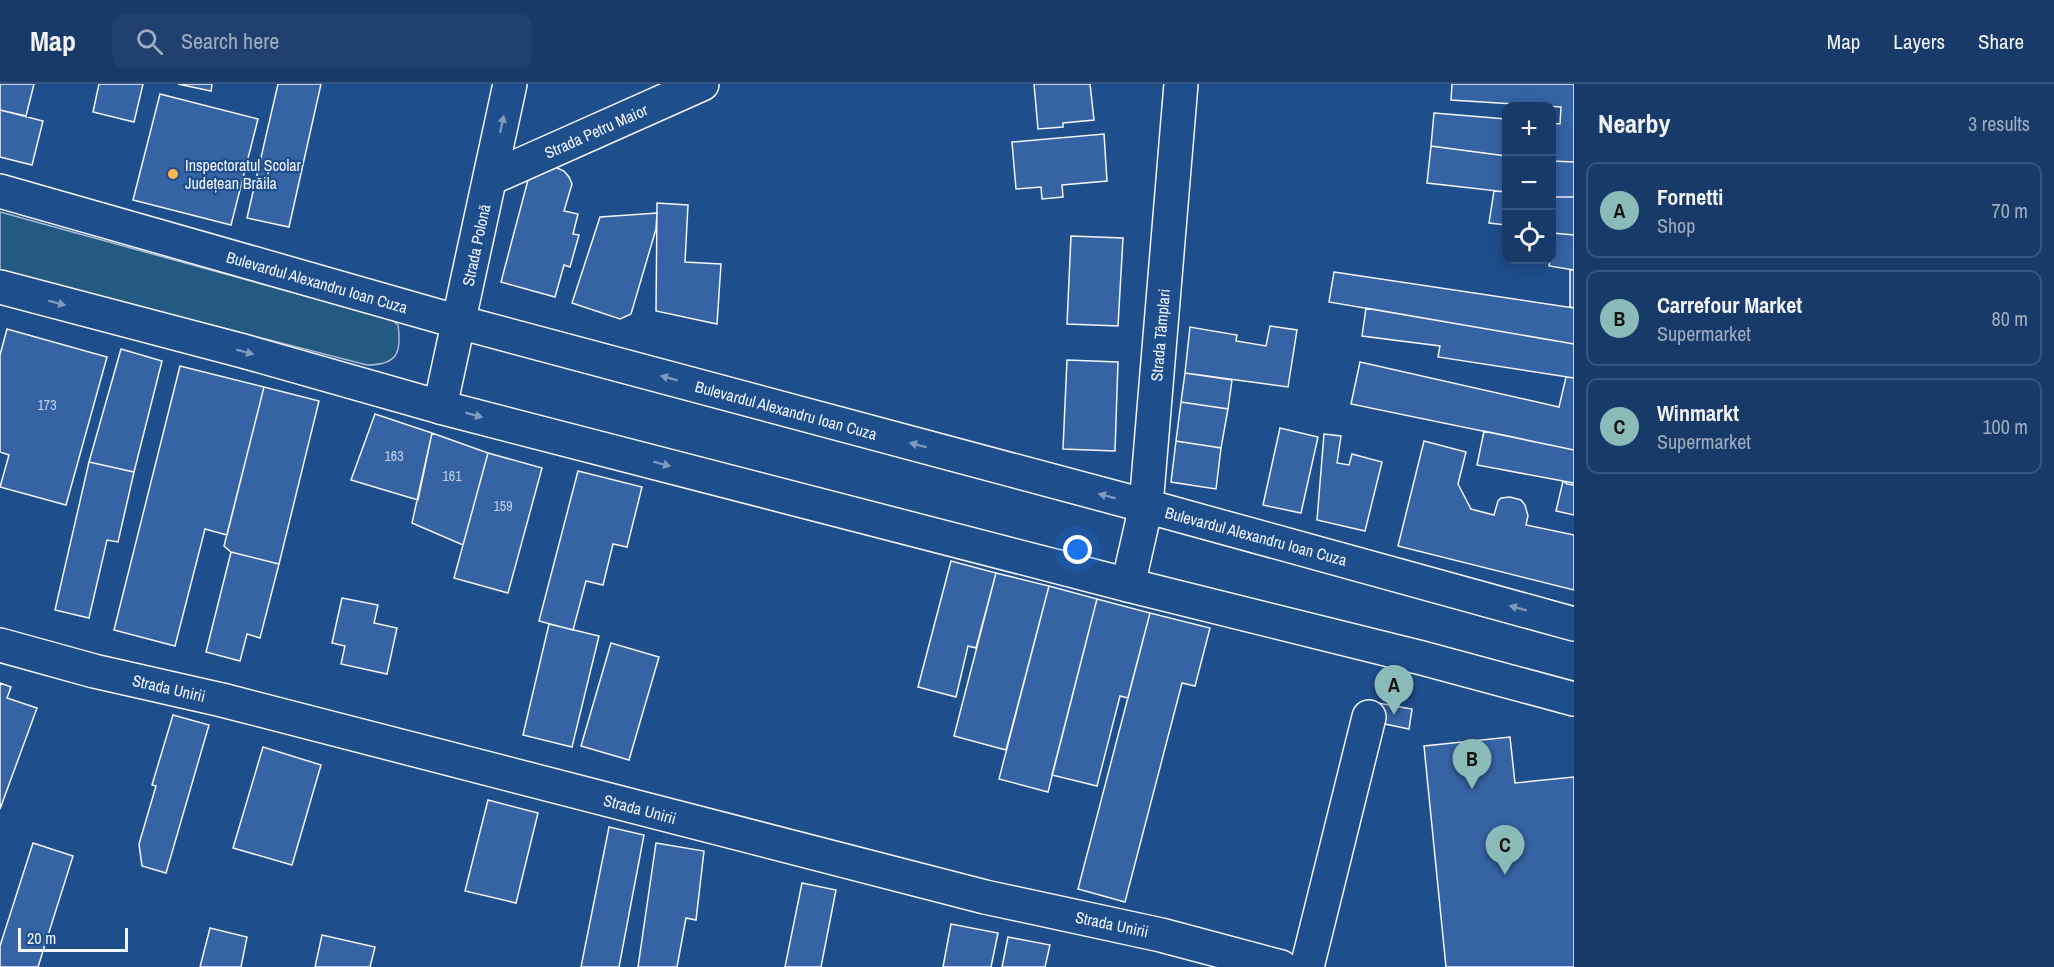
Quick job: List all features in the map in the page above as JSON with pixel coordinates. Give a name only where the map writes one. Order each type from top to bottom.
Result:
[{"type":"main road","name":"Strada Polonă","points":[[441,407],[510,84]]},
{"type":"main road","name":"Strada Petru Maior","points":[[491,178],[702,84]]},
{"type":"main road","name":"Strada Tâmplari","points":[[1128,585],[1146,506],[1181,84]]},
{"type":"main road","name":"Bulevardul Alexandru Ioan Cuza","points":[[0,190],[459,322],[1146,506],[1574,624]]},
{"type":"main road","points":[[0,287],[243,351],[441,407],[1574,699]]},
{"type":"main road","name":"Strada Unirii","points":[[0,645],[94,671],[245,706],[985,897],[1161,935],[1281,967]]},
{"type":"main road","points":[[1307,967],[1369,717]]},
{"type":"shaded area","points":[[0,212],[392,320],[398,325],[398,350],[391,360],[385,363],[367,365],[0,271]]},
{"type":"building","points":[[0,84],[34,84],[26,116],[0,110]]},
{"type":"building","points":[[99,84],[143,84],[134,122],[93,112]]},
{"type":"building","points":[[178,84],[212,84],[211,91]]},
{"type":"building","points":[[278,84],[321,84],[289,227],[247,218]]},
{"type":"building","points":[[1034,84],[1090,84],[1094,120],[1063,123],[1063,127],[1038,129]]},
{"type":"building","points":[[1452,84],[1574,84],[1574,162],[1556,161],[1556,124],[1560,124],[1561,107],[1556,107],[1556,102],[1502,103],[1451,100]]},
{"type":"building","points":[[160,94],[258,119],[231,225],[133,200]]},
{"type":"building","points":[[0,110],[43,121],[32,165],[0,157]]},
{"type":"building","points":[[1434,113],[1502,119],[1502,155],[1431,146]]},
{"type":"building","points":[[1104,134],[1107,181],[1062,185],[1063,197],[1042,199],[1041,187],[1016,189],[1012,142]]},
{"type":"building","points":[[1431,146],[1502,155],[1502,192],[1427,183]]},
{"type":"building","points":[[1556,161],[1574,162],[1574,197],[1556,197]]},
{"type":"building","points":[[555,167],[564,171],[572,184],[564,211],[578,214],[573,234],[579,235],[570,267],[564,265],[555,297],[501,282],[528,180],[534,172]]},
{"type":"building","points":[[1494,191],[1502,192],[1502,225],[1489,223]]},
{"type":"building","points":[[1556,197],[1574,197],[1574,235],[1556,233]]},
{"type":"building","points":[[657,203],[688,205],[685,262],[721,264],[717,324],[656,311]]},
{"type":"building","points":[[657,213],[656,229],[631,314],[620,319],[572,303],[600,217]]},
{"type":"building","points":[[1556,233],[1574,235],[1574,270],[1549,266],[1549,264],[1556,264]]},
{"type":"building","points":[[1071,236],[1123,238],[1118,326],[1067,324]]},
{"type":"building","points":[[1570,270],[1574,270],[1574,308],[1570,307]]},
{"type":"building","points":[[1334,272],[1574,308],[1574,344],[1329,302]]},
{"type":"building","points":[[1366,308],[1574,344],[1574,378],[1438,357],[1440,346],[1362,336]]},
{"type":"building","points":[[1270,326],[1297,330],[1288,387],[1185,373],[1190,327],[1237,335],[1236,341],[1266,346]]},
{"type":"building","points":[[7,329],[107,357],[66,505],[0,487],[9,455],[0,452],[0,355]]},
{"type":"building","points":[[121,349],[162,361],[134,472],[89,462]]},
{"type":"building","points":[[1067,360],[1118,362],[1115,451],[1063,449]]},
{"type":"building","points":[[1360,362],[1559,407],[1566,377],[1574,378],[1574,450],[1351,404]]},
{"type":"building","points":[[180,366],[264,387],[227,535],[205,529],[175,646],[114,630]]},
{"type":"building","points":[[1185,373],[1232,380],[1228,409],[1181,402]]},
{"type":"building","points":[[264,387],[319,401],[279,564],[231,552],[224,546]]},
{"type":"building","points":[[1181,402],[1228,409],[1221,448],[1176,441]]},
{"type":"building","points":[[375,414],[432,433],[418,500],[351,480]]},
{"type":"building","points":[[1280,428],[1318,437],[1301,513],[1263,505]]},
{"type":"building","points":[[1484,431],[1574,450],[1574,485],[1477,465]]},
{"type":"building","points":[[432,433],[488,453],[463,545],[412,523]]},
{"type":"building","points":[[1324,434],[1341,436],[1337,463],[1349,465],[1352,454],[1382,462],[1365,531],[1317,520]]},
{"type":"building","points":[[1176,441],[1221,448],[1216,489],[1171,482]]},
{"type":"building","points":[[1424,441],[1466,452],[1458,484],[1471,509],[1494,515],[1498,501],[1501,498],[1510,497],[1521,500],[1525,505],[1528,516],[1526,525],[1574,535],[1574,590],[1398,546]]},
{"type":"building","points":[[488,453],[542,468],[508,593],[454,578]]},
{"type":"building","points":[[89,462],[134,472],[118,542],[107,540],[89,618],[55,610]]},
{"type":"building","points":[[578,471],[642,487],[627,547],[613,544],[603,585],[586,581],[573,630],[539,621]]},
{"type":"building","points":[[1563,481],[1574,483],[1574,515],[1556,511]]},
{"type":"building","points":[[231,552],[279,564],[260,638],[247,634],[240,661],[206,652]]},
{"type":"building","points":[[951,561],[996,573],[976,648],[968,646],[956,697],[918,687]]},
{"type":"building","points":[[996,573],[1049,586],[1006,750],[954,736]]},
{"type":"building","points":[[1049,586],[1097,599],[1048,792],[999,779]]},
{"type":"building","points":[[342,598],[378,605],[374,623],[397,628],[387,674],[341,664],[345,646],[332,643]]},
{"type":"building","points":[[1097,599],[1150,613],[1128,698],[1120,696],[1097,786],[1052,775]]},
{"type":"building","points":[[1150,613],[1210,628],[1195,686],[1182,683],[1125,902],[1078,889]]},
{"type":"building","points":[[549,624],[599,636],[572,747],[523,735]]},
{"type":"building","points":[[611,643],[659,657],[629,760],[581,746]]},
{"type":"building","points":[[0,683],[11,687],[7,698],[37,708],[0,809]]},
{"type":"building","points":[[1378,703],[1412,709],[1409,729],[1375,722]]},
{"type":"building","points":[[173,715],[209,725],[166,873],[142,866],[139,844],[156,786],[152,785]]},
{"type":"building","points":[[1510,737],[1515,783],[1574,777],[1574,967],[1446,967],[1424,746]]},
{"type":"building","points":[[263,747],[321,765],[292,865],[233,848]]},
{"type":"building","points":[[488,800],[538,813],[516,903],[465,891]]},
{"type":"building","points":[[609,827],[644,835],[619,967],[581,967]]},
{"type":"building","points":[[33,843],[73,856],[38,967],[0,967],[0,946]]},
{"type":"building","points":[[656,843],[704,851],[696,920],[686,918],[677,967],[638,967]]},
{"type":"building","points":[[802,883],[836,890],[821,967],[785,967]]},
{"type":"building","points":[[951,924],[998,933],[991,967],[943,967]]},
{"type":"building","points":[[210,928],[247,937],[241,967],[200,967]]},
{"type":"building","points":[[322,935],[375,947],[370,967],[315,967]]},
{"type":"building","points":[[1008,937],[1050,945],[1045,967],[1002,967]]},
{"type":"place","name":"Inspectoratul Școlar Județean Brăila","points":[[173,174]]},
{"type":"place","name":"Fornetti","points":[[1394,715]]},
{"type":"place","name":"Carrefour Market","points":[[1472,789]]},
{"type":"place","name":"Winmarkt","points":[[1505,875]]}]
